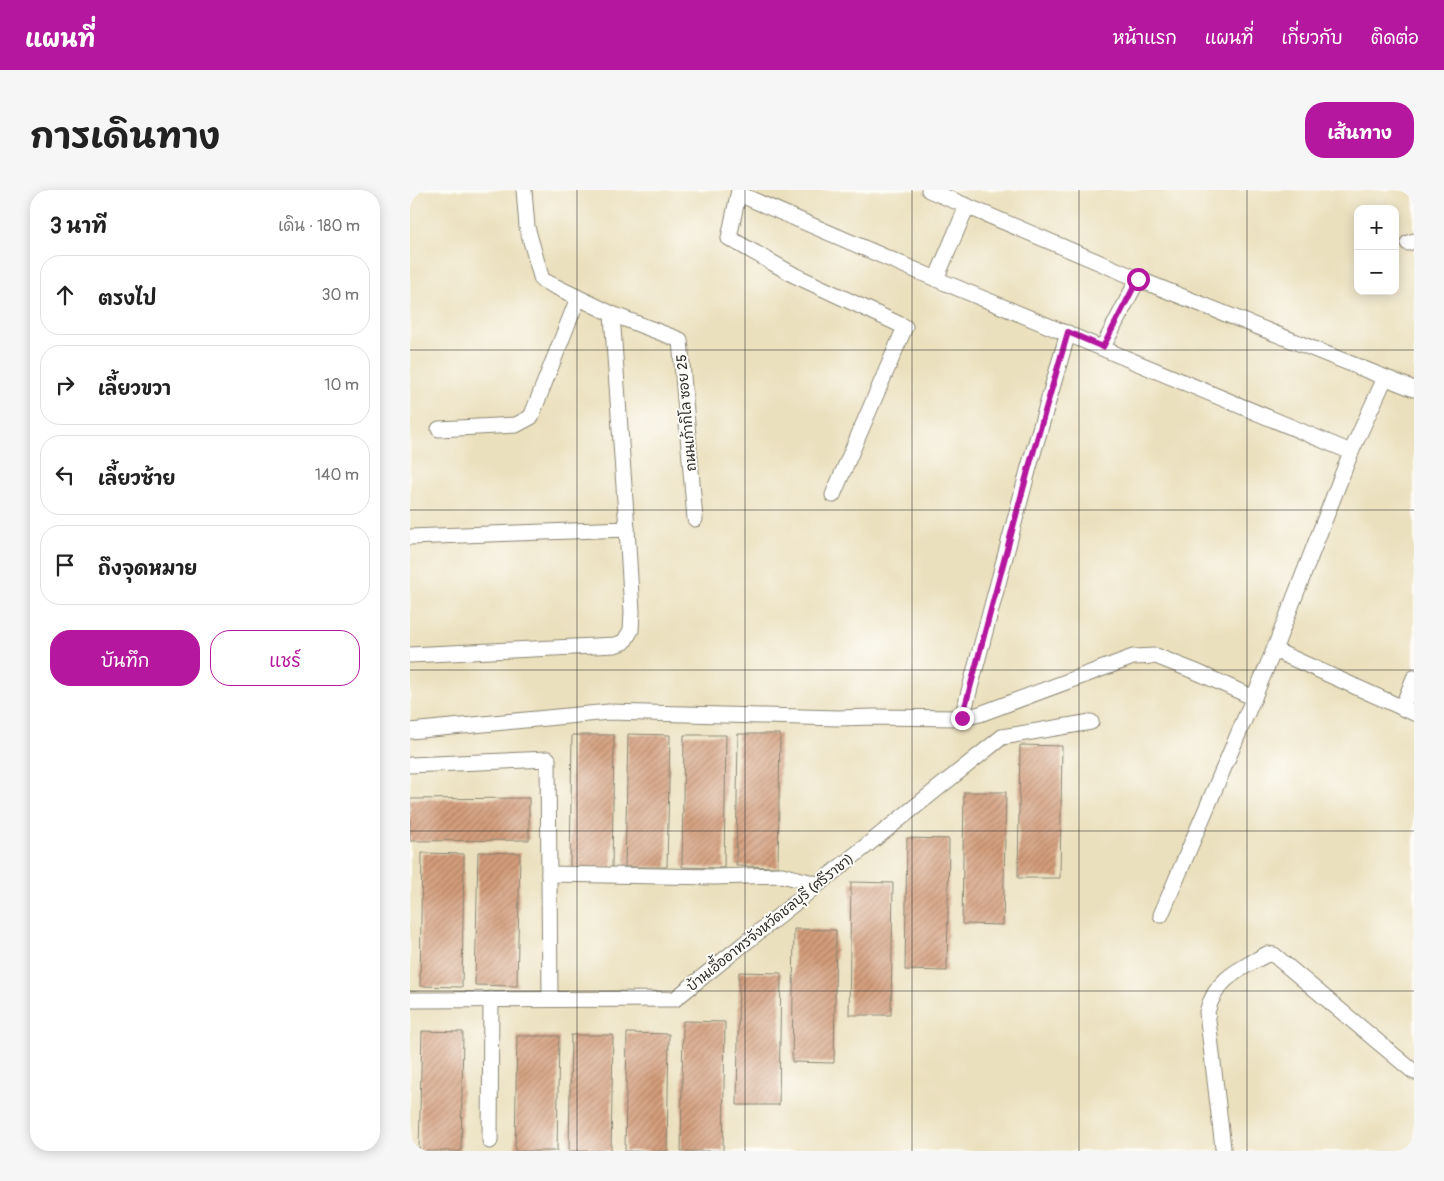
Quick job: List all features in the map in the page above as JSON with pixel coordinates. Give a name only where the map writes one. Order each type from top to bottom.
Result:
[{"type":"street","name":"ถนนเก้ากิโล ซอย 25","points":[[524,190],[527,227],[542,280],[612,314],[680,340],[695,519]]},
{"type":"street","points":[[929,190],[1138,279],[1414,389]]},
{"type":"street","points":[[833,495],[905,327],[794,275],[729,238],[739,192],[936,279],[1068,332],[1351,452]]},
{"type":"street","points":[[936,279],[967,206]]},
{"type":"street","points":[[1103,347],[1138,279]]},
{"type":"street","points":[[439,428],[516,425],[531,417],[578,298]]},
{"type":"street","points":[[410,655],[615,645],[624,642],[631,630],[632,612],[612,314]]},
{"type":"street","points":[[962,718],[1068,332]]},
{"type":"street","points":[[1161,915],[1274,650],[1351,452],[1385,378]]},
{"type":"street","points":[[410,537],[627,529]]},
{"type":"street","points":[[1274,650],[1408,711],[1414,678]]},
{"type":"street","points":[[410,731],[609,712],[838,718],[962,718],[980,714],[1133,657],[1156,656],[1254,698]]},
{"type":"street","name":"บ้านเอื้ออาทรจังหวัดชลบุรี (ศรีราชา)","points":[[410,1000],[675,999],[1002,737],[1091,722]]},
{"type":"street","points":[[410,765],[548,759],[550,999]]},
{"type":"street","points":[[549,874],[715,877],[782,875],[817,884]]},
{"type":"street","points":[[1223,1148],[1207,1012],[1210,998],[1225,979],[1267,954],[1274,955],[1414,1072]]},
{"type":"street","points":[[490,1140],[491,999]]},
{"type":"building","points":[[628,734],[670,735],[667,867],[625,867]]},
{"type":"building","points":[[738,734],[780,734],[778,867],[736,866]]},
{"type":"building","points":[[572,735],[614,735],[612,868],[570,868]]},
{"type":"building","points":[[684,735],[726,735],[724,868],[682,867]]},
{"type":"building","points":[[1020,745],[1062,746],[1060,878],[1018,878]]},
{"type":"building","points":[[964,792],[1006,792],[1003,925],[962,924]]},
{"type":"building","points":[[529,798],[529,840],[410,841],[410,799]]},
{"type":"building","points":[[907,838],[949,839],[947,971],[905,970]]},
{"type":"building","points":[[478,852],[520,853],[517,986],[475,985]]},
{"type":"building","points":[[422,853],[464,854],[462,987],[420,986]]},
{"type":"building","points":[[851,882],[893,883],[891,1015],[849,1015]]},
{"type":"building","points":[[794,929],[836,930],[834,1063],[792,1062]]},
{"type":"building","points":[[739,972],[781,973],[779,1105],[737,1105]]},
{"type":"building","points":[[683,1021],[725,1022],[723,1151],[681,1151]]},
{"type":"building","points":[[422,1031],[463,1032],[461,1151],[419,1151]]},
{"type":"building","points":[[627,1033],[669,1034],[667,1151],[625,1151]]},
{"type":"building","points":[[571,1035],[613,1035],[611,1151],[569,1151]]},
{"type":"building","points":[[517,1036],[559,1036],[557,1151],[515,1151]]},
{"type":"route","points":[[962,718],[1029,467],[1068,332],[1103,347],[1138,279]]}]
